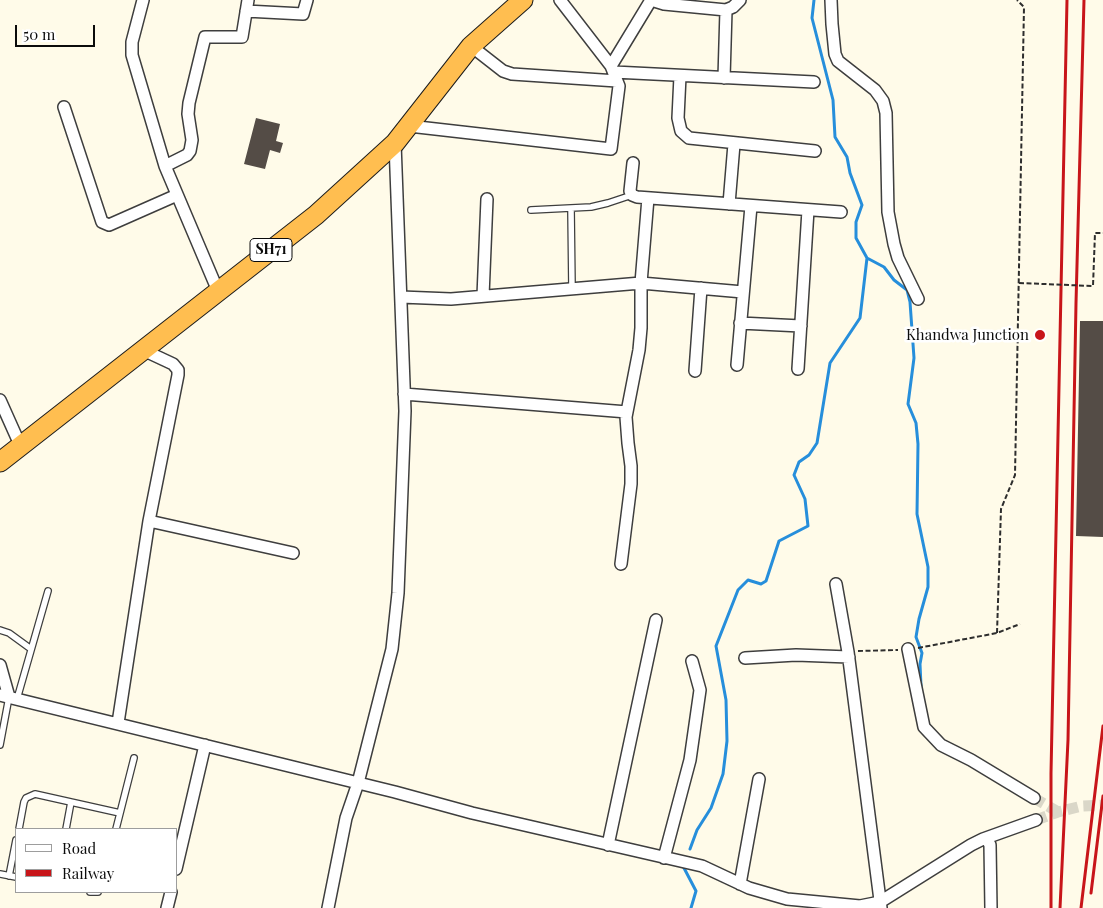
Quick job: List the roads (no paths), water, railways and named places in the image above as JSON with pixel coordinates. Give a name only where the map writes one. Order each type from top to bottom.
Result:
[{"type":"highway","name":"SH71","points":[[0,462],[316,215],[395,143],[471,46],[518,4]]},
{"type":"street","points":[[143,0],[131,48],[165,166],[218,291]]},
{"type":"street","points":[[165,166],[187,155],[190,151],[192,140],[188,114],[189,102],[205,37],[242,37],[247,6],[303,14],[307,0]]},
{"type":"street","points":[[409,126],[611,149],[619,86],[614,73],[560,0]]},
{"type":"street","points":[[614,73],[651,0],[664,4],[726,10],[733,7],[740,0]]},
{"type":"street","points":[[831,0],[833,39],[838,61],[875,90],[883,101],[886,113],[888,212],[898,258],[918,299]]},
{"type":"street","points":[[724,78],[726,10]]},
{"type":"street","points":[[471,46],[503,71],[512,74],[614,73],[814,82]]},
{"type":"street","points":[[680,76],[678,118],[681,131],[689,138],[815,151]]},
{"type":"street","points":[[64,107],[102,222],[109,225],[177,195]]},
{"type":"street","points":[[328,908],[346,818],[358,783],[392,648],[400,548],[404,394],[395,143]]},
{"type":"street","points":[[729,204],[734,144]]},
{"type":"street","points":[[633,163],[630,186],[632,195],[648,198],[841,212]]},
{"type":"street","points":[[621,564],[631,484],[631,466],[626,426],[627,412],[639,350],[641,283],[648,198]]},
{"type":"street","points":[[483,296],[487,199]]},
{"type":"street","points":[[736,365],[751,206]]},
{"type":"street","points":[[798,369],[808,210]]},
{"type":"street","points":[[401,297],[451,299],[641,283],[743,292]]},
{"type":"street","points":[[695,370],[701,288]]},
{"type":"street","points":[[740,323],[801,326]]},
{"type":"street","points":[[118,723],[149,521],[178,370],[173,364],[142,350]]},
{"type":"street","points":[[404,394],[627,412]]},
{"type":"street","points":[[0,400],[21,447]]},
{"type":"street","points":[[149,521],[292,552]]},
{"type":"street","points":[[836,584],[849,655],[880,905]]},
{"type":"street","points":[[608,844],[656,620]]},
{"type":"street","points":[[908,649],[924,728],[942,745],[972,760],[1034,798]]},
{"type":"street","points":[[744,658],[796,655],[849,655]]},
{"type":"street","points":[[664,858],[690,760],[700,690],[692,661]]},
{"type":"street","points":[[0,665],[9,697],[472,813],[702,866],[740,884],[787,899],[860,906],[880,905],[970,845],[1036,820]]},
{"type":"street","points":[[178,860],[205,745]]},
{"type":"street","points":[[740,884],[759,779]]},
{"type":"street","points":[[983,839],[987,839],[990,845],[991,908]]},
{"type":"street","points":[[167,908],[171,893]]},
{"type":"lane","points":[[531,210],[571,209],[608,204],[632,195]]},
{"type":"lane","points":[[571,209],[572,289]]},
{"type":"lane","points":[[0,745],[9,697],[31,649],[48,591]]},
{"type":"lane","points":[[0,630],[9,633],[31,649]]},
{"type":"lane","points":[[116,828],[134,758]]},
{"type":"lane","points":[[19,828],[24,802],[30,795],[35,794],[120,813]]},
{"type":"lane","points":[[66,828],[71,802]]},
{"type":"lane","points":[[9,876],[15,845]]},
{"type":"lane","points":[[0,874],[15,877]]},
{"type":"waterway","points":[[690,849],[697,830],[711,808],[723,774],[727,741],[726,700],[716,646],[738,590],[748,580],[761,584],[766,581],[779,541],[808,526],[805,499],[794,475],[799,462],[809,455],[817,443],[830,363],[860,318],[867,258],[856,238],[856,222],[862,205],[850,173],[847,157],[835,137],[833,100],[812,18],[814,0]]},
{"type":"waterway","points":[[867,258],[884,267],[894,280],[907,290],[910,302],[914,358],[908,404],[916,423],[918,444],[917,514],[928,567],[928,587],[916,637],[922,653],[920,664],[921,686]]},
{"type":"waterway","points":[[684,868],[696,891],[691,908]]},
{"type":"tunnel","points":[[1034,798],[1058,812]]},
{"type":"tunnel","points":[[1036,820],[1082,806],[1103,805]]},
{"type":"railway","points":[[1051,908],[1051,773],[1067,0]]},
{"type":"railway","points":[[1060,908],[1068,740],[1084,0]]},
{"type":"railway","points":[[1081,908],[1103,726]]},
{"type":"railway","points":[[1091,893],[1103,796]]},
{"type":"place","name":"Khandwa Junction","points":[[1040,335]]}]
